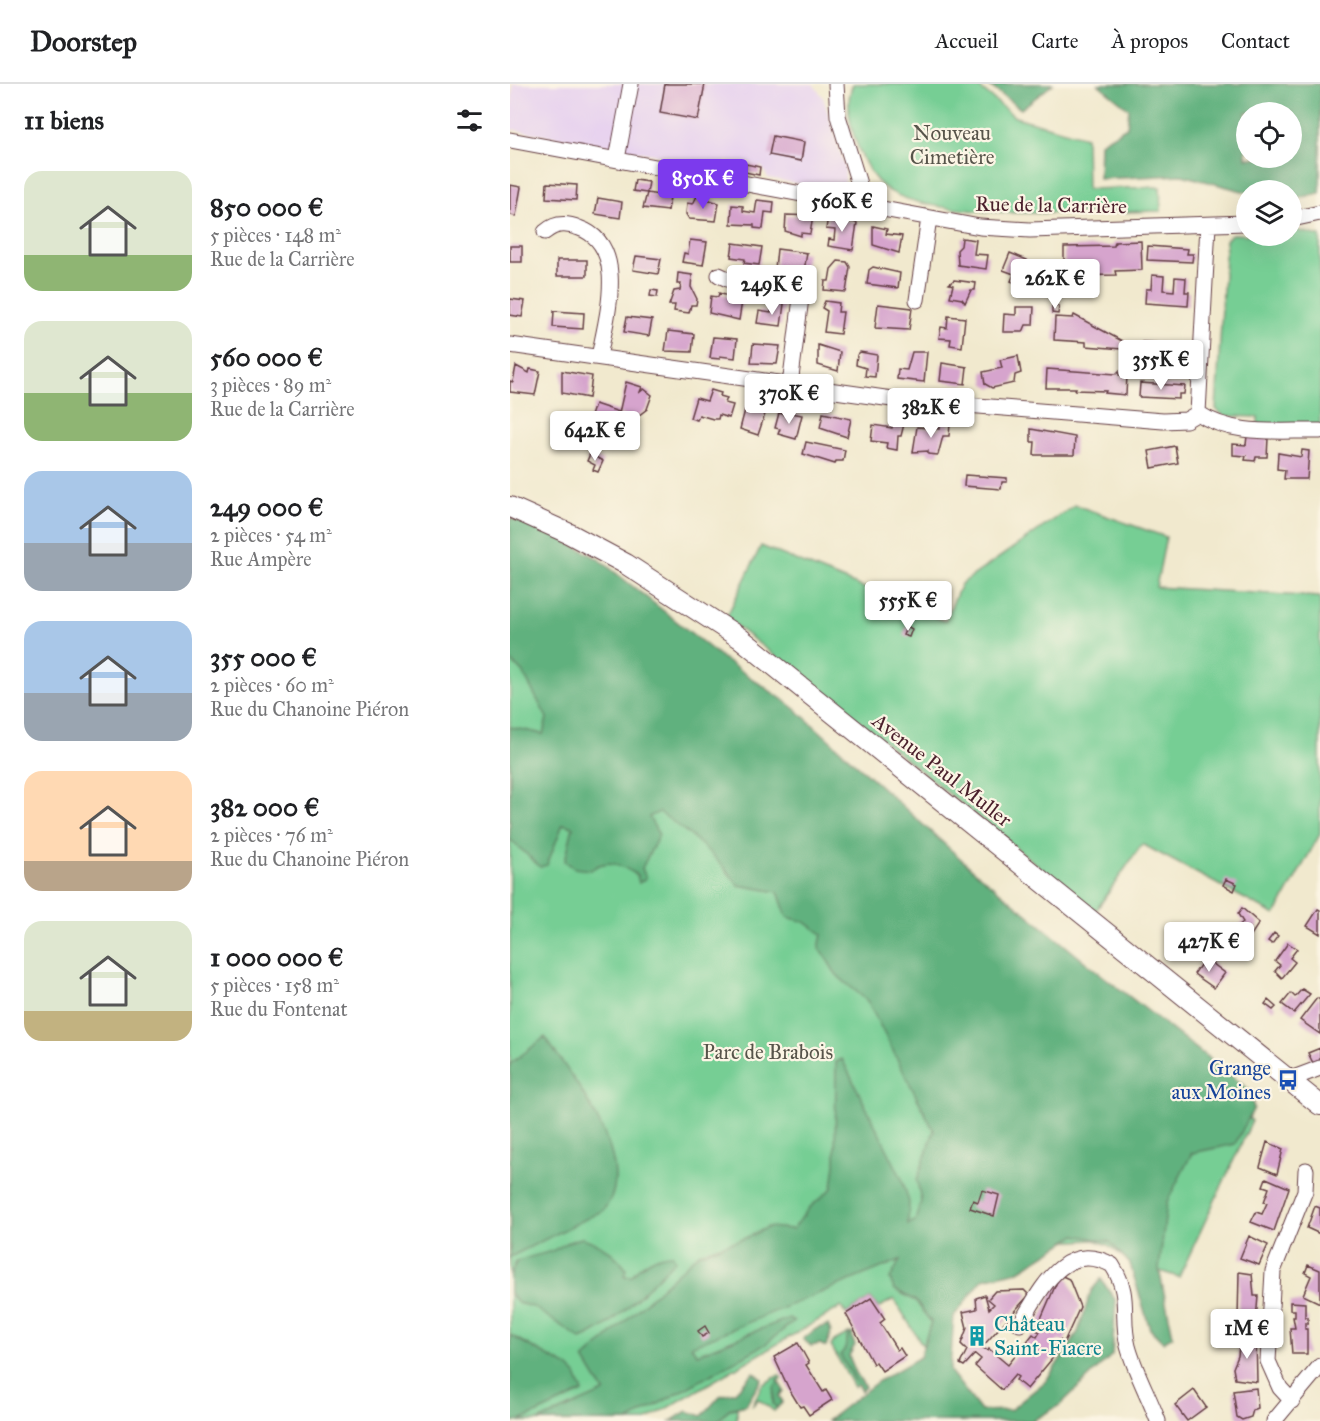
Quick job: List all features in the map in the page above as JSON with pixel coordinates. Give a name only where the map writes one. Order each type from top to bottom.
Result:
[{"type":"main road","name":"Avenue Paul Muller","points":[[510,507],[570,534],[626,564],[740,638],[1320,1105]]},
{"type":"street","points":[[617,159],[631,84]]},
{"type":"street","points":[[836,84],[838,116],[859,184],[856,204]]},
{"type":"street","name":"Rue de la Carrière","points":[[510,140],[929,218],[1012,229],[1236,224]]},
{"type":"street","points":[[1302,218],[1319,215]]},
{"type":"street","points":[[917,300],[929,218]]},
{"type":"street","points":[[545,232],[557,225],[575,226],[593,235],[605,250],[611,272],[599,357]]},
{"type":"street","points":[[1198,413],[1208,225]]},
{"type":"street","points":[[719,275],[736,283],[792,291],[798,295],[802,303],[790,385]]},
{"type":"street","points":[[510,345],[922,403],[1163,421],[1186,420],[1198,413]]},
{"type":"street","points":[[1198,413],[1212,421],[1247,430],[1320,431]]},
{"type":"street","points":[[1288,1080],[1320,1068]]},
{"type":"street","points":[[1292,1401],[1275,1380],[1268,1361],[1273,1270],[1305,1191],[1306,1170]]},
{"type":"street","points":[[1020,1324],[1060,1267],[1077,1259],[1092,1258],[1112,1265],[1126,1294],[1124,1329],[1129,1350],[1158,1421]]},
{"type":"street","points":[[1274,1421],[1320,1366]]},
{"type":"shaded area","points":[[513,84],[813,84],[823,97],[845,168],[845,182],[838,190],[831,190],[768,178],[762,167],[727,161],[720,166],[510,129]]},
{"type":"green space","name":"Nouveau Cimetière","points":[[853,84],[975,84],[1015,117],[1086,137],[1087,189],[1160,187],[1161,211],[1017,213],[977,211],[908,199],[880,184],[864,161],[851,128],[849,98]]},
{"type":"green space","points":[[987,84],[1053,84],[1021,109]]},
{"type":"green space","points":[[1098,84],[1320,84],[1320,193],[1302,198],[1302,180],[1236,180],[1236,189],[1182,175],[1099,179],[1100,143],[1127,127],[1129,109]]},
{"type":"green space","points":[[1302,232],[1320,236],[1320,426],[1258,428],[1258,417],[1224,416],[1216,409],[1226,240],[1232,234],[1236,234],[1236,246],[1302,246]]},
{"type":"green space","points":[[1075,505],[1166,537],[1156,587],[1320,597],[1320,834],[1275,915],[1142,844],[1095,912],[869,729],[726,618],[761,546],[945,621],[961,584]]},
{"type":"green space","points":[[510,518],[536,525],[597,558],[725,660],[792,706],[972,869],[1089,965],[1248,1089],[1254,1108],[1235,1144],[1192,1153],[1167,1202],[1159,1269],[1173,1336],[1163,1342],[1150,1329],[1130,1264],[1110,1242],[1076,1235],[1019,1271],[983,1279],[954,1316],[950,1371],[981,1411],[1010,1410],[1046,1381],[1078,1332],[1091,1291],[1101,1279],[1116,1301],[1112,1355],[1060,1405],[1032,1421],[827,1421],[877,1382],[920,1357],[931,1322],[916,1301],[894,1289],[890,1279],[900,1260],[691,1346],[697,1354],[789,1318],[794,1321],[766,1344],[628,1421],[538,1421],[604,1392],[584,1359],[699,1253],[748,1237],[768,1227],[793,1229],[809,1208],[832,1188],[835,1164],[836,1062],[842,1059],[902,1179],[909,1202],[908,1224],[915,1221],[921,1201],[917,1180],[934,1131],[868,1002],[833,970],[819,949],[822,934],[805,922],[787,917],[778,892],[738,885],[702,845],[659,812],[649,817],[659,835],[642,868],[646,878],[639,883],[637,875],[614,864],[603,864],[591,870],[574,868],[565,861],[573,827],[563,824],[547,865],[540,867],[510,839],[510,727],[543,734],[547,718],[523,673],[510,660]]},
{"type":"green space","name":"Parc de Brabois","points":[[510,558],[1098,984],[1252,1121],[1179,1277],[1130,1262],[1108,1245],[1094,1240],[949,1247],[894,1289],[916,1301],[931,1322],[923,1346],[894,1299],[878,1308],[871,1298],[846,1314],[841,1307],[645,1421],[510,1421]]},
{"type":"green space","points":[[545,1037],[599,1122],[615,1171],[613,1193],[602,1211],[510,1257],[510,1064]]},
{"type":"green space","points":[[582,1238],[612,1253],[626,1269],[624,1276],[632,1276],[644,1264],[662,1255],[673,1255],[675,1261],[620,1315],[581,1339],[533,1307],[518,1303],[510,1293],[510,1276],[516,1262],[549,1252]]},
{"type":"green space","points":[[828,1325],[831,1332],[826,1347],[820,1344],[811,1346],[803,1339],[816,1329]]},
{"type":"green space","points":[[849,1333],[843,1359],[857,1385],[854,1387],[831,1346],[834,1341]]},
{"type":"green space","points":[[853,1333],[852,1338],[855,1345],[849,1356],[865,1387],[861,1391],[840,1355],[845,1349],[848,1335]]},
{"type":"green space","points":[[510,1335],[568,1367],[576,1375],[583,1392],[520,1421],[510,1421]]},
{"type":"green space","points":[[754,1372],[762,1379],[746,1405],[729,1409],[718,1421],[671,1421],[687,1411],[702,1416],[720,1396],[735,1392]]},
{"type":"green space","points":[[779,1375],[781,1378],[775,1387],[773,1397],[773,1404],[777,1408],[774,1411],[758,1399],[752,1406],[762,1385]]},
{"type":"green space","points":[[778,1380],[784,1391],[779,1396],[783,1402],[777,1408],[773,1404],[774,1388]]},
{"type":"green space","points":[[737,1408],[737,1421],[718,1421],[729,1409]]},
{"type":"building","points":[[665,84],[705,84],[698,120],[660,113]]},
{"type":"building","points":[[773,136],[804,142],[801,161],[769,155]]},
{"type":"building","points":[[746,164],[760,167],[759,175],[745,172]]},
{"type":"building","points":[[635,180],[649,182],[647,193],[633,191]]},
{"type":"building","points":[[547,183],[577,185],[576,200],[546,198]]},
{"type":"building","points":[[510,185],[521,187],[516,216],[510,215]]},
{"type":"building","points":[[647,193],[670,197],[668,211],[643,208]]},
{"type":"building","points":[[697,196],[719,203],[716,221],[689,219],[686,214],[687,203],[693,204]]},
{"type":"building","points":[[598,198],[622,202],[620,218],[595,214]]},
{"type":"building","points":[[757,200],[774,202],[773,213],[765,212],[763,229],[754,228],[754,225],[731,224],[732,205],[743,206],[743,211],[755,213]]},
{"type":"building","points":[[786,215],[813,216],[810,234],[801,233],[801,236],[785,231]]},
{"type":"building","points":[[828,216],[857,223],[853,250],[828,246],[829,239],[834,240],[835,230],[826,229]]},
{"type":"building","points":[[873,226],[887,229],[886,234],[902,236],[899,253],[873,245]]},
{"type":"building","points":[[962,238],[976,240],[974,254],[988,255],[986,269],[958,265],[957,250],[961,246]]},
{"type":"building","points":[[690,240],[707,242],[703,265],[682,262],[684,253],[688,254]]},
{"type":"building","points":[[1141,241],[1142,270],[1115,271],[1116,275],[1064,276],[1064,247],[1114,246],[1115,242]]},
{"type":"building","points":[[733,243],[762,247],[759,265],[744,263],[745,259],[731,257]]},
{"type":"building","points":[[510,246],[522,246],[522,262],[510,262]]},
{"type":"building","points":[[1148,246],[1188,249],[1187,254],[1193,254],[1192,262],[1147,260]]},
{"type":"building","points":[[777,249],[807,253],[804,271],[775,269]]},
{"type":"building","points":[[1010,253],[1027,260],[1027,268],[1034,271],[1027,288],[1011,281],[1014,274],[1003,270]]},
{"type":"building","points":[[636,256],[661,259],[658,274],[633,270]]},
{"type":"building","points":[[557,260],[587,260],[587,276],[557,276]]},
{"type":"building","points":[[838,261],[847,262],[850,267],[846,292],[824,290],[825,281],[829,281],[831,269]]},
{"type":"building","points":[[873,267],[900,273],[898,288],[867,284],[869,270]]},
{"type":"building","points":[[678,273],[692,275],[691,287],[697,299],[696,305],[691,305],[689,313],[674,311],[675,305],[669,305],[674,291],[680,290],[681,284],[677,284]]},
{"type":"building","points":[[1152,275],[1164,276],[1163,290],[1174,291],[1175,277],[1186,278],[1185,292],[1189,292],[1188,306],[1145,303],[1146,289],[1151,289]]},
{"type":"building","points":[[954,280],[976,283],[975,290],[971,290],[965,303],[962,299],[950,297],[953,285],[949,284]]},
{"type":"building","points":[[651,290],[658,291],[657,297],[650,296]]},
{"type":"building","points":[[719,293],[742,301],[739,320],[709,313],[711,296],[718,297]]},
{"type":"building","points":[[510,299],[525,301],[522,317],[510,315]]},
{"type":"building","points":[[825,301],[839,303],[838,312],[843,312],[840,334],[824,332],[827,311],[822,308]]},
{"type":"building","points":[[773,302],[784,304],[781,326],[757,323],[759,311],[771,313]]},
{"type":"building","points":[[878,304],[912,308],[909,330],[875,328]]},
{"type":"building","points":[[1052,306],[1059,306],[1058,314],[1052,313]]},
{"type":"building","points":[[1016,307],[1034,307],[1033,325],[1026,325],[1023,332],[1003,332],[1004,314],[1016,315]]},
{"type":"building","points":[[554,311],[584,313],[583,329],[553,327]]},
{"type":"building","points":[[1074,315],[1122,341],[1122,349],[1086,346],[1086,342],[1054,340],[1055,317],[1073,318]]},
{"type":"building","points":[[948,316],[965,318],[962,347],[950,345],[951,339],[939,338],[941,327],[947,328]]},
{"type":"building","points":[[627,317],[652,320],[649,336],[624,332]]},
{"type":"building","points":[[668,331],[694,334],[692,352],[665,351]]},
{"type":"building","points":[[713,337],[737,339],[735,358],[720,356],[720,359],[710,358]]},
{"type":"building","points":[[1142,342],[1186,344],[1185,358],[1181,358],[1180,372],[1168,371],[1169,357],[1159,357],[1158,371],[1146,370],[1147,356],[1142,356]]},
{"type":"building","points":[[753,344],[780,346],[777,364],[751,363]]},
{"type":"building","points":[[818,345],[840,352],[838,371],[818,365]]},
{"type":"building","points":[[860,352],[877,355],[875,377],[865,376],[866,368],[856,365],[857,355]]},
{"type":"building","points":[[912,352],[927,352],[924,382],[897,379],[898,369],[907,370]]},
{"type":"building","points":[[1018,356],[1021,373],[1015,375],[1014,383],[992,388],[985,384],[983,372],[1002,368],[1000,360]]},
{"type":"building","points":[[942,363],[967,367],[965,384],[940,381]]},
{"type":"building","points":[[516,366],[529,373],[530,369],[540,371],[535,395],[510,392],[510,381],[513,382]]},
{"type":"building","points":[[1047,369],[1116,374],[1119,371],[1119,375],[1127,375],[1126,395],[1105,393],[1106,391],[1075,390],[1076,388],[1046,388]]},
{"type":"building","points":[[562,371],[592,376],[589,398],[562,393]]},
{"type":"building","points":[[626,382],[642,387],[640,392],[644,389],[652,395],[647,409],[630,422],[619,413]]},
{"type":"building","points":[[1140,383],[1185,386],[1184,394],[1179,394],[1179,399],[1139,397]]},
{"type":"building","points":[[711,390],[721,393],[720,396],[727,398],[725,403],[733,405],[729,418],[719,415],[718,419],[713,419],[699,415],[697,420],[690,418],[696,398],[707,401]]},
{"type":"building","points":[[595,404],[619,412],[617,426],[590,419]]},
{"type":"building","points":[[757,404],[767,408],[758,435],[740,429],[746,406],[756,408]]},
{"type":"building","points":[[786,412],[802,415],[796,439],[778,434],[780,429],[775,428],[779,413],[786,415]]},
{"type":"building","points":[[823,413],[851,419],[847,437],[820,428]]},
{"type":"building","points":[[893,422],[904,424],[901,436],[898,436],[897,450],[886,448],[887,443],[871,441],[873,425],[892,428]]},
{"type":"building","points":[[940,422],[950,424],[949,436],[943,436],[938,455],[928,454],[928,451],[913,452],[917,427],[939,429]]},
{"type":"building","points":[[1031,429],[1075,437],[1074,455],[1034,455],[1035,442],[1031,442]]},
{"type":"building","points":[[1247,436],[1268,438],[1267,457],[1256,457],[1255,461],[1245,460],[1246,456],[1233,455],[1233,444],[1246,445]]},
{"type":"building","points":[[806,442],[845,450],[843,461],[836,461],[835,464],[803,454]]},
{"type":"building","points":[[1175,446],[1178,463],[1152,468],[1149,451]]},
{"type":"building","points":[[1302,450],[1309,451],[1307,479],[1284,479],[1285,470],[1277,469],[1278,453],[1301,457]]},
{"type":"building","points":[[590,454],[603,461],[598,472],[593,470],[595,465],[587,461]]},
{"type":"building","points":[[965,475],[1007,478],[1007,482],[1002,482],[1001,489],[964,486]]},
{"type":"building","points":[[907,626],[912,629],[909,637],[903,635]]},
{"type":"building","points":[[1226,879],[1237,884],[1234,891],[1223,885]]},
{"type":"building","points":[[1242,908],[1259,923],[1246,943],[1232,932],[1243,922],[1238,914]]},
{"type":"building","points":[[1318,909],[1320,910],[1320,934],[1307,926]]},
{"type":"building","points":[[1274,933],[1278,936],[1272,944],[1268,941]]},
{"type":"building","points":[[1288,943],[1297,949],[1290,958],[1295,962],[1282,978],[1275,971],[1280,965],[1275,961]]},
{"type":"building","points":[[1205,958],[1225,973],[1214,988],[1194,974]]},
{"type":"building","points":[[1302,989],[1310,994],[1294,1013],[1282,1004],[1291,993],[1295,997]]},
{"type":"building","points":[[1317,998],[1320,1000],[1320,1034],[1300,1020]]},
{"type":"building","points":[[1268,1000],[1276,1007],[1273,1010],[1265,1004]]},
{"type":"building","points":[[1320,1048],[1320,1060],[1313,1063],[1308,1053]]},
{"type":"building","points":[[1267,1142],[1283,1149],[1277,1174],[1260,1167]]},
{"type":"building","points":[[1266,1178],[1289,1188],[1274,1231],[1251,1222],[1256,1212],[1262,1214],[1267,1203],[1264,1202],[1269,1188],[1263,1186]]},
{"type":"building","points":[[982,1190],[999,1195],[994,1216],[970,1208],[973,1200],[978,1202]]},
{"type":"building","points":[[1315,1206],[1320,1208],[1320,1234],[1307,1228]]},
{"type":"building","points":[[1249,1236],[1268,1245],[1259,1265],[1240,1258]]},
{"type":"building","points":[[1308,1265],[1320,1270],[1320,1303],[1303,1295],[1311,1276],[1305,1273]]},
{"type":"building","points":[[1239,1272],[1252,1274],[1254,1296],[1258,1296],[1256,1320],[1238,1318]]},
{"type":"building","points":[[1060,1275],[1069,1279],[1080,1307],[1064,1342],[1059,1340],[1052,1350],[1056,1354],[1027,1389],[1016,1380],[1018,1377],[1015,1375],[1002,1390],[975,1366],[981,1359],[975,1354],[964,1366],[960,1364],[967,1350],[961,1344],[967,1328],[963,1312],[977,1309],[976,1298],[985,1295],[989,1309],[994,1304],[988,1299],[995,1291],[1024,1290],[1029,1295],[982,1347],[988,1351],[989,1349],[1008,1365],[1033,1334],[1037,1337],[1040,1332],[1036,1330]]},
{"type":"building","points":[[871,1298],[885,1319],[880,1323],[897,1350],[900,1348],[905,1356],[882,1371],[876,1362],[873,1364],[846,1314]]},
{"type":"building","points":[[1290,1302],[1305,1303],[1305,1317],[1308,1317],[1308,1323],[1305,1323],[1307,1354],[1292,1354],[1290,1328],[1295,1328],[1293,1317],[1295,1317],[1295,1310],[1290,1310]]},
{"type":"building","points":[[705,1326],[709,1333],[702,1337],[698,1331]]},
{"type":"building","points":[[1240,1335],[1256,1336],[1257,1382],[1235,1379],[1233,1368],[1238,1356]]},
{"type":"building","points":[[798,1343],[809,1363],[806,1365],[823,1392],[826,1390],[832,1400],[809,1415],[803,1406],[800,1407],[789,1389],[774,1357]]},
{"type":"building","points":[[1256,1388],[1258,1408],[1253,1410],[1251,1417],[1242,1420],[1237,1417],[1233,1391]]},
{"type":"building","points":[[1194,1390],[1206,1407],[1187,1421],[1175,1405]]},
{"type":"place","name":"Grange aux Moines","points":[[1288,1080]]},
{"type":"place","name":"Château Saint-Fiacre","points":[[977,1336]]}]
